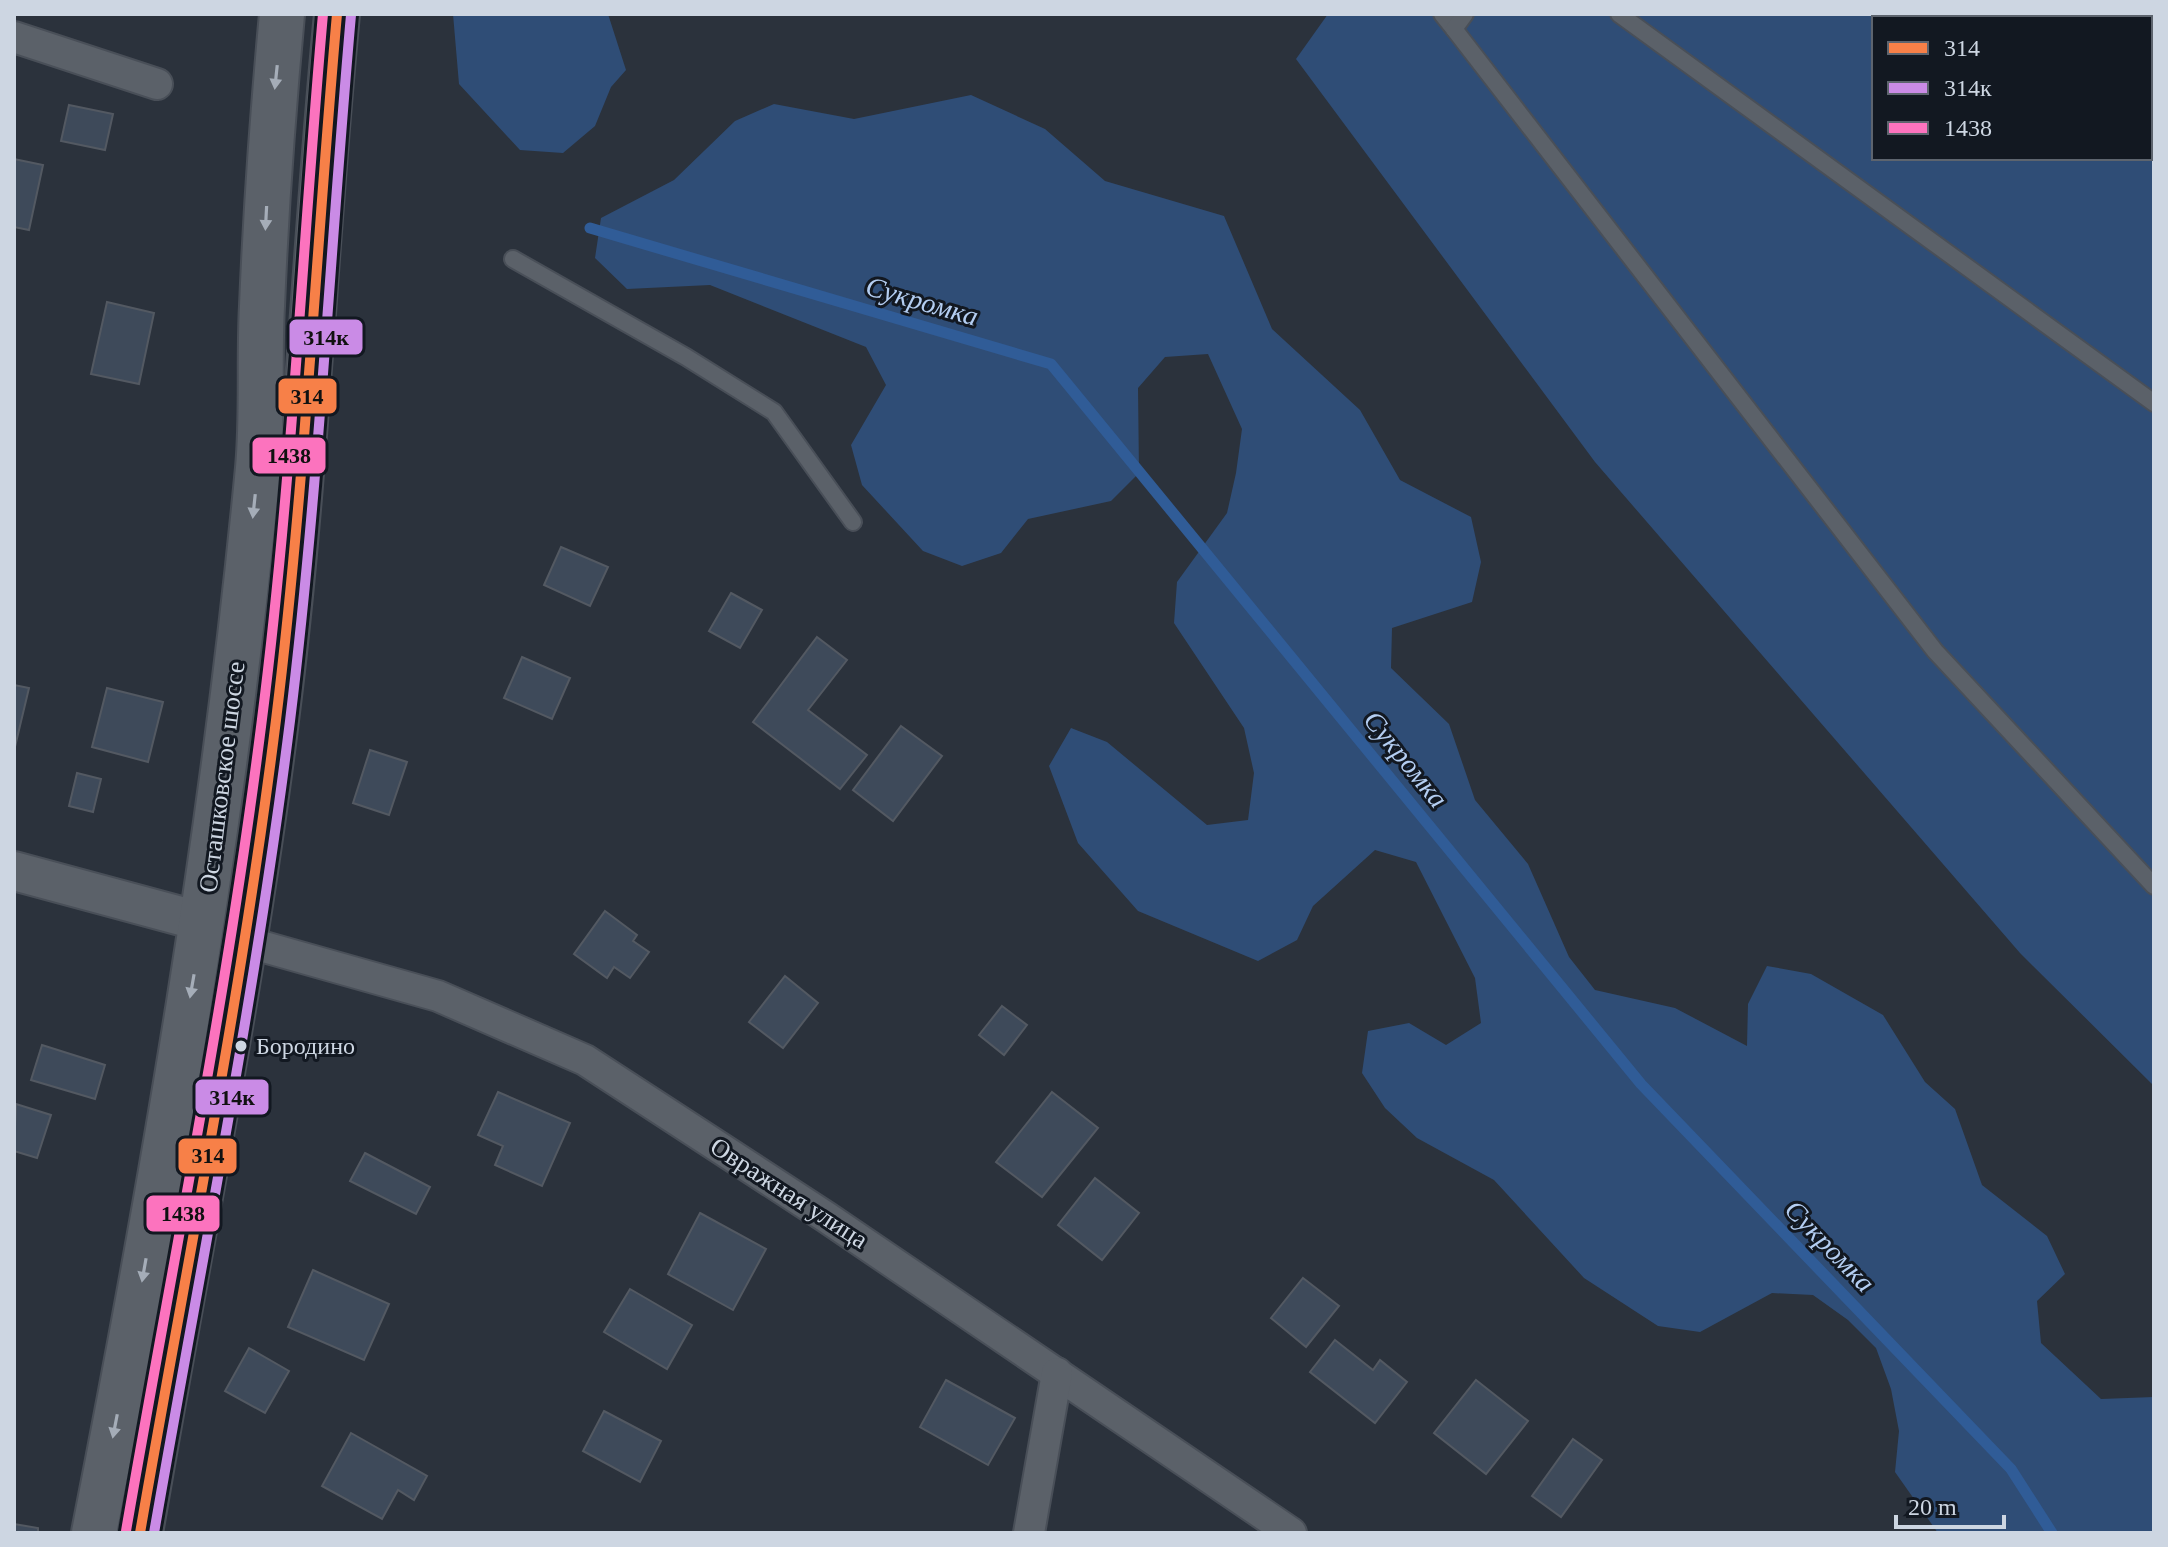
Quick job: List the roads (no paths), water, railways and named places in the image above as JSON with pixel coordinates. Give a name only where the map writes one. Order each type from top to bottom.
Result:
[{"type":"main road","name":"Осташковское шоссе","points":[[94,1533],[130,1349],[203,922],[231,713],[258,462],[270,140],[282,14]]},
{"type":"main road","name":"Осташковское шоссе","points":[[140,1533],[243,941],[276,721],[303,465],[324,146],[337,14]]},
{"type":"street","points":[[14,37],[157,84]]},
{"type":"street","points":[[14,871],[203,922]]},
{"type":"street","name":"Овражная улица","points":[[243,941],[438,996],[585,1060],[1057,1373],[1291,1533]]},
{"type":"street","points":[[1029,1533],[1057,1373]]},
{"type":"lane","points":[[1442,14],[1935,651],[2154,886]]},
{"type":"lane","points":[[1454,29],[1465,14]]},
{"type":"lane","points":[[1619,14],[2154,403]]},
{"type":"lane","points":[[513,259],[686,357],[774,412],[853,522]]},
{"type":"waterway","name":"Сукромка","points":[[590,228],[1051,364],[1641,1084],[2011,1469],[2052,1533]]},
{"type":"place","name":"Бородино","points":[[241,1046]]}]
